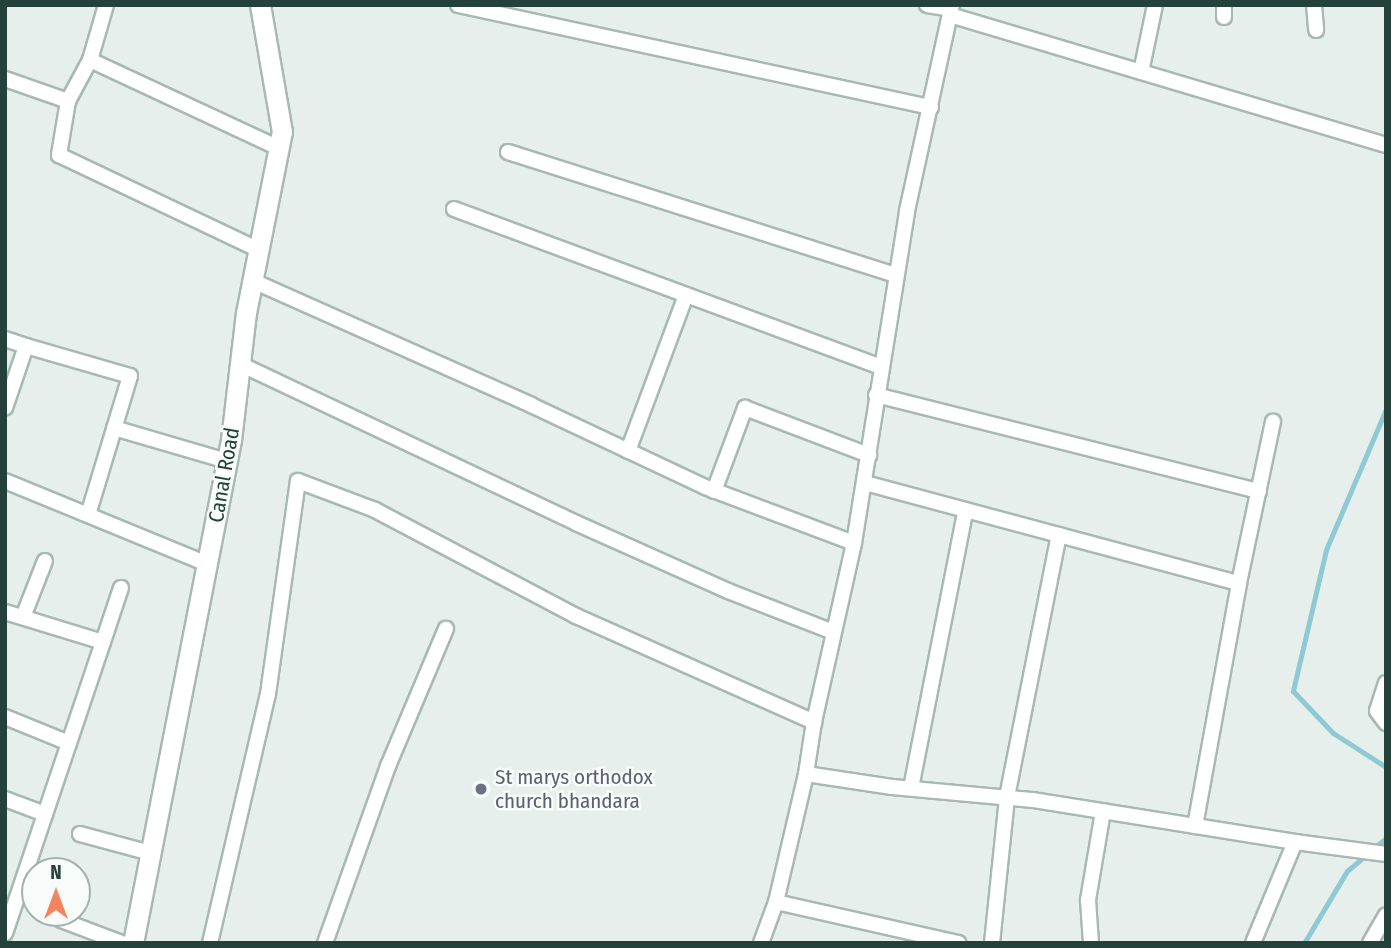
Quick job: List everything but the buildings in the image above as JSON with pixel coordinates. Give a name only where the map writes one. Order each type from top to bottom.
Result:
[{"type":"street","points":[[106,5],[90,60],[68,102],[59,155],[259,250]]},
{"type":"street","name":"Canal Road","points":[[133,943],[227,461],[253,281],[282,132],[260,5]]},
{"type":"street","points":[[458,5],[930,107]]},
{"type":"street","points":[[927,5],[951,10],[1141,72],[1386,145]]},
{"type":"street","points":[[1141,72],[1155,5]]},
{"type":"street","points":[[1314,5],[1316,30]]},
{"type":"street","points":[[761,943],[776,902],[806,774],[833,632],[855,543],[876,395],[907,211],[951,10]]},
{"type":"street","points":[[90,60],[279,148]]},
{"type":"street","points":[[5,79],[68,102]]},
{"type":"street","points":[[508,152],[896,275]]},
{"type":"street","points":[[454,209],[881,367]]},
{"type":"street","points":[[253,281],[714,491],[855,543]]},
{"type":"street","points":[[628,451],[686,295]]},
{"type":"street","points":[[5,339],[130,376],[88,516]]},
{"type":"street","points":[[5,408],[26,346]]},
{"type":"street","points":[[240,365],[576,523],[728,591],[833,632]]},
{"type":"street","points":[[876,395],[1259,491]]},
{"type":"street","points":[[714,491],[745,408],[869,455]]},
{"type":"street","points":[[1195,826],[1239,583],[1273,422]]},
{"type":"street","points":[[114,428],[227,461]]},
{"type":"street","points":[[5,481],[207,564]]},
{"type":"street","points":[[210,943],[268,694],[298,481],[375,510],[576,616],[814,722]]},
{"type":"street","points":[[865,483],[965,512],[1239,583]]},
{"type":"street","points":[[911,788],[965,512]]},
{"type":"street","points":[[992,943],[1007,797],[1059,535]]},
{"type":"street","points":[[23,617],[45,561]]},
{"type":"street","points":[[5,933],[12,892],[45,814],[121,588]]},
{"type":"street","points":[[5,612],[103,642]]},
{"type":"street","points":[[325,943],[388,766],[446,629]]},
{"type":"street","points":[[1386,682],[1377,711],[1386,723]]},
{"type":"street","points":[[5,717],[69,743]]},
{"type":"street","points":[[806,774],[1007,797],[1386,854]]},
{"type":"street","points":[[5,799],[45,814]]},
{"type":"street","points":[[1091,943],[1088,900],[1103,811]]},
{"type":"street","points":[[79,834],[151,853]]},
{"type":"street","points":[[1253,943],[1295,842]]},
{"type":"street","points":[[776,902],[958,943]]},
{"type":"street","points":[[1370,943],[1385,920]]},
{"type":"street","points":[[80,927],[122,943]]},
{"type":"waterway","points":[[1386,409],[1326,550],[1293,691],[1333,733],[1386,767]]},
{"type":"waterway","points":[[1374,848],[1386,838]]},
{"type":"waterway","points":[[1304,943],[1347,871],[1366,855]]},
{"type":"place","name":"St marys orthodox church bhandara","points":[[481,789]]}]
